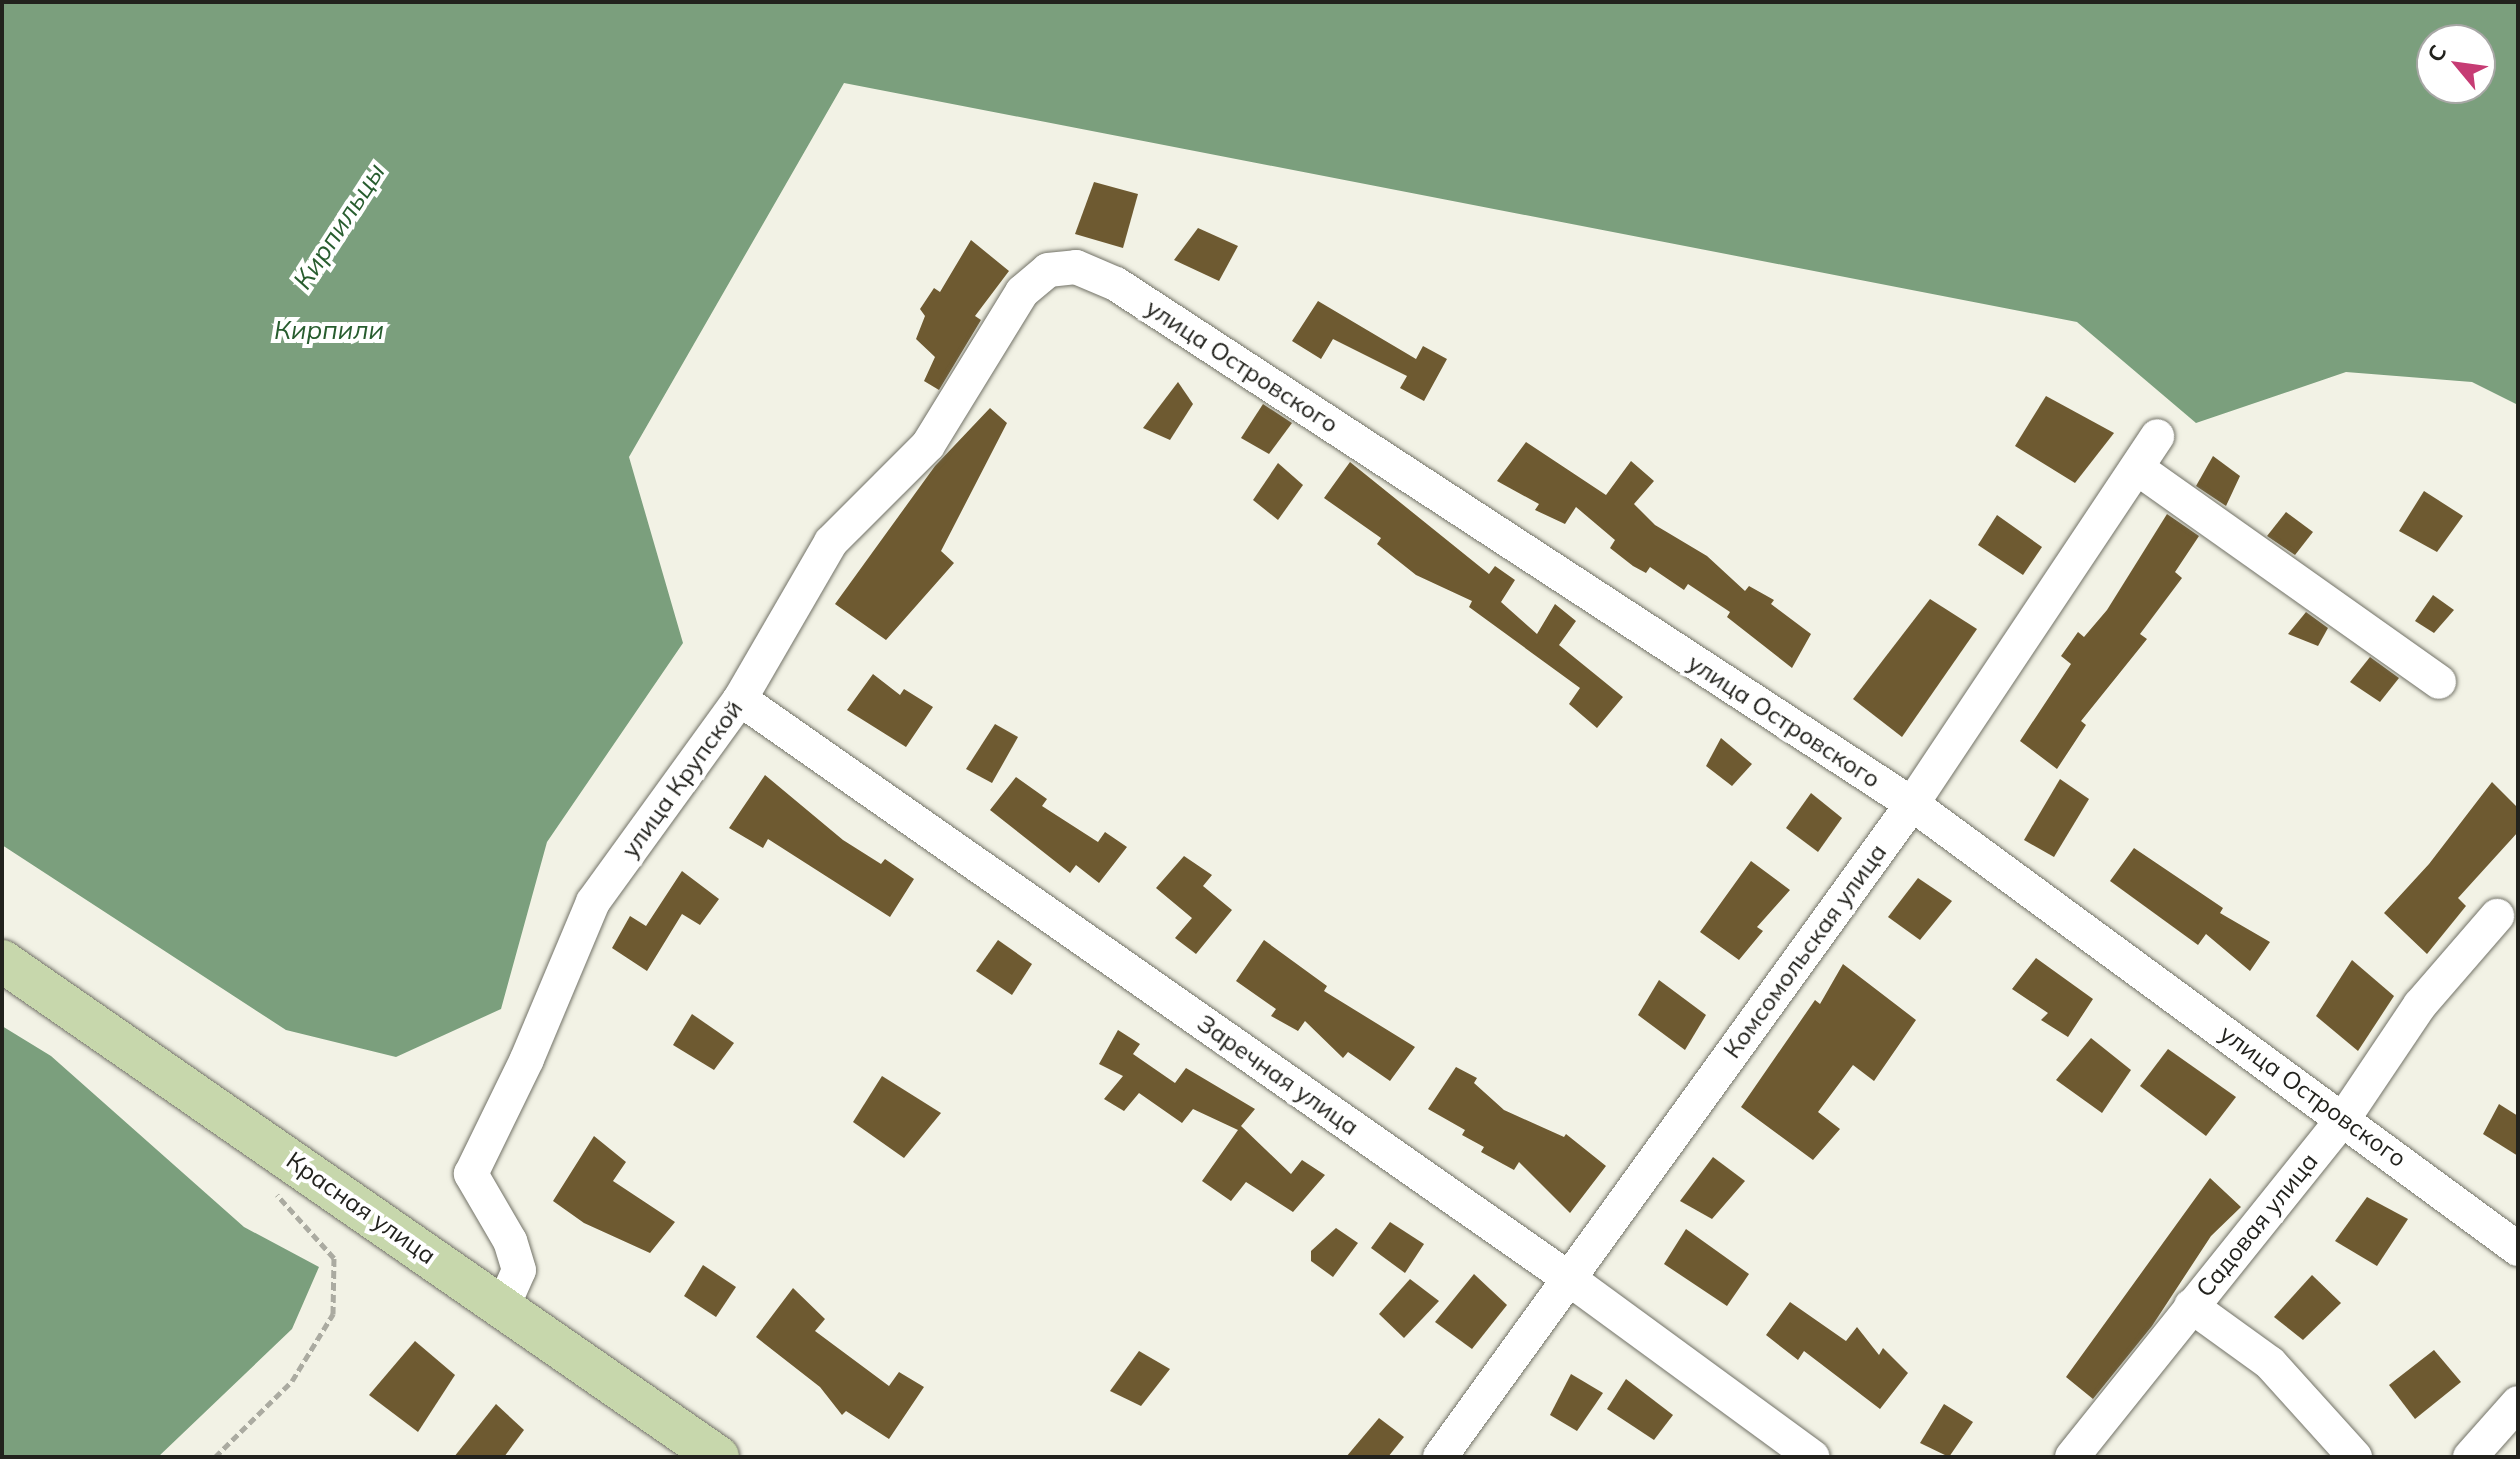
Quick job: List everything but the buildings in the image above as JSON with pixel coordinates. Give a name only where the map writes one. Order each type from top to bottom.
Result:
[{"type":"main road","name":"Красная улица","points":[[2,961],[718,1457]]},
{"type":"street","name":"улица Островского","points":[[1022,292],[1048,270],[1062,268],[1076,267],[1116,284],[1912,804],[2344,1118],[2518,1249]]},
{"type":"street","name":"улица Крупской","points":[[503,1306],[519,1270],[510,1241],[471,1174],[478,1154],[527,1059],[593,902],[740,699],[831,542],[928,445],[1022,292]]},
{"type":"street","name":"Комсомольская улица","points":[[1440,1457],[1912,804],[2157,436]]},
{"type":"street","points":[[2137,468],[2439,682]]},
{"type":"street","name":"Заречная улица","points":[[740,699],[1568,1278],[1813,1457]]},
{"type":"street","name":"Садовая улица","points":[[2072,1457],[2344,1118],[2420,1005],[2497,916]]},
{"type":"street","points":[[2191,1306],[2270,1363],[2355,1457]]},
{"type":"street","points":[[2470,1457],[2518,1403]]},
{"type":"path","points":[[215,1457],[292,1381],[333,1314],[334,1258],[275,1193]]},
{"type":"water","name":"Кирпили","points":[[2,2],[2518,2],[2518,405],[2472,382],[2346,372],[2196,423],[2077,322],[844,83],[629,457],[683,643],[547,842],[501,1009],[396,1057],[286,1030],[2,845]]},
{"type":"water","points":[[2,1026],[51,1056],[244,1227],[319,1267],[292,1329],[158,1457],[2,1457]]},
{"type":"water label","name":"Кирпильцы","points":[[339,226]]}]
